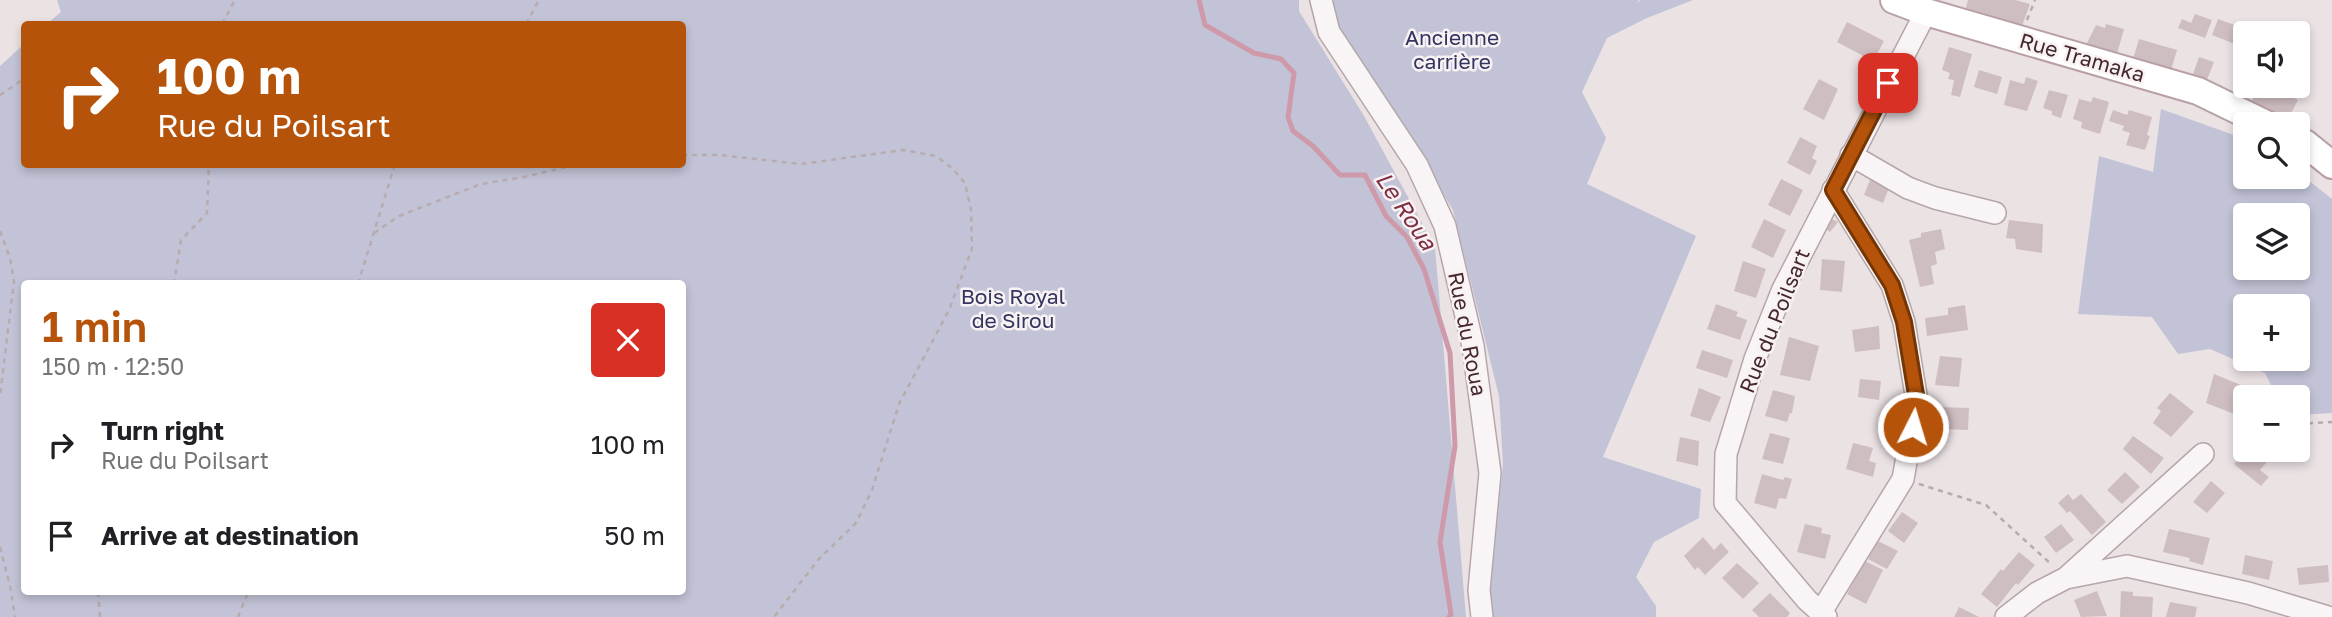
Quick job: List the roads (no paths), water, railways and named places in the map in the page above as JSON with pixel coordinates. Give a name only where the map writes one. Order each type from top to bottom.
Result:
[{"type":"main road","name":"Rue Tramaka","points":[[1894,0],[1926,12],[2198,91],[2241,112]]},
{"type":"main road","points":[[2310,147],[2332,165]]},
{"type":"street","name":"Rue du Roua","points":[[1321,0],[1329,32],[1417,165],[1445,226],[1473,346],[1490,472],[1479,590],[1482,617]]},
{"type":"street","name":"Rue du Poilsart","points":[[1824,614],[1807,600],[1725,503],[1726,454],[1755,359],[1783,289],[1926,12]]},
{"type":"street","points":[[1851,155],[1908,188],[1935,198],[1995,212]]},
{"type":"street","points":[[1824,614],[1903,479],[1917,401],[1904,322],[1892,285],[1833,190]]},
{"type":"street","points":[[2066,578],[2203,454]]},
{"type":"street","points":[[2006,617],[2036,593],[2066,578],[2127,566],[2248,593],[2328,617]]},
{"type":"waterway","name":"Le Roua","points":[[1199,0],[1205,25],[1254,53],[1281,59],[1294,73],[1288,117],[1293,131],[1313,146],[1340,175],[1365,175],[1386,216],[1407,237],[1424,269],[1450,353],[1455,446],[1440,542],[1451,614],[1449,617]]},
{"type":"park label","name":"Ancienne carrière","points":[[1452,50]]},
{"type":"park label","name":"Bois Royal de Sirou","points":[[1013,309]]}]
